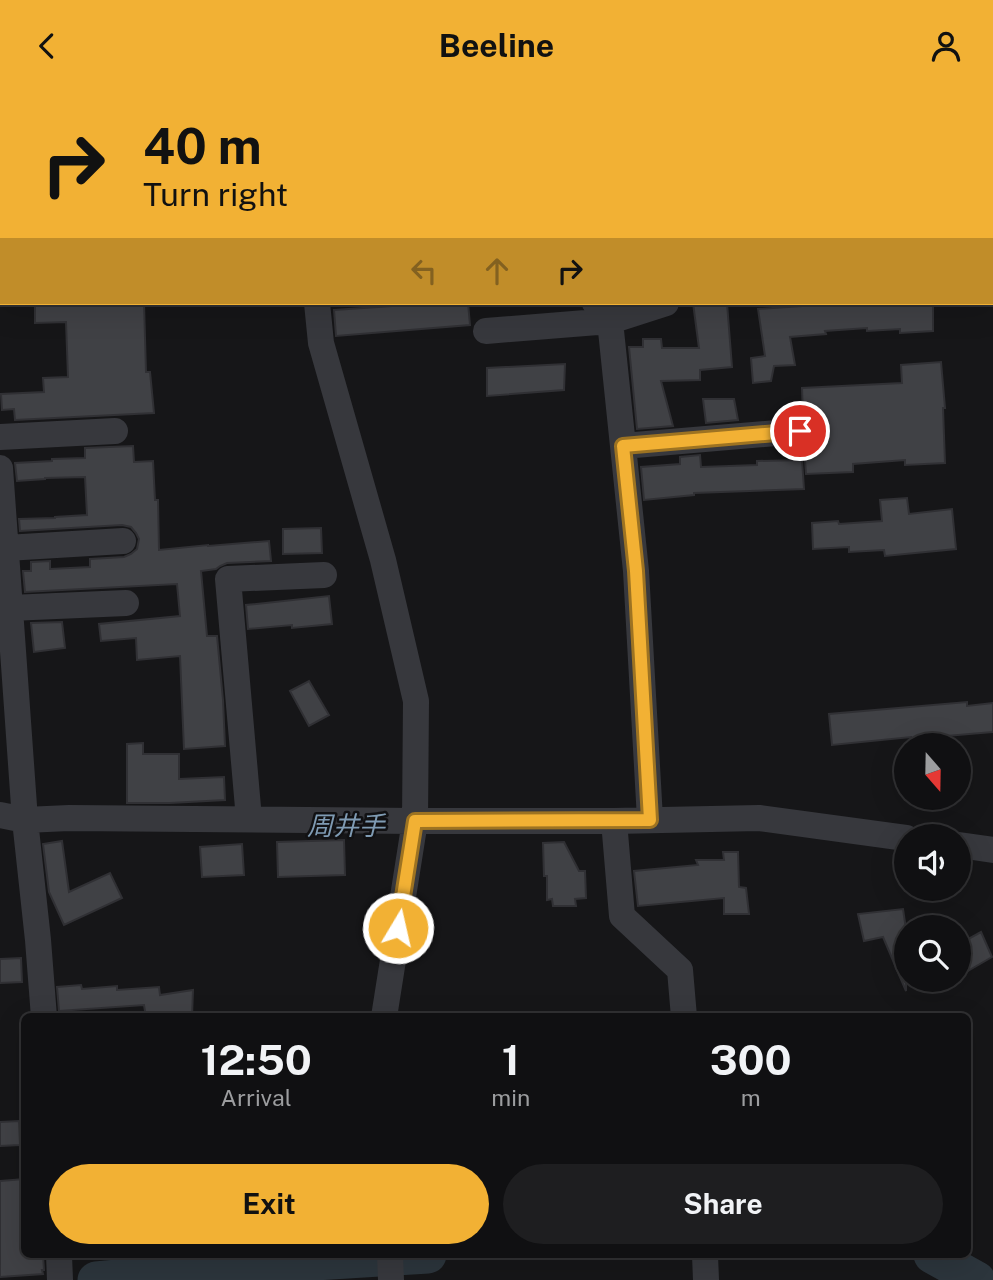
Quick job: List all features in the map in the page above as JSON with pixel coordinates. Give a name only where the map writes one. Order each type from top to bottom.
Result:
[{"type":"street","points":[[317,305],[321,344],[383,560],[416,701],[415,821],[385,1013]]},
{"type":"street","points":[[486,331],[652,305]]},
{"type":"street","points":[[602,312],[623,446],[636,571],[650,820]]},
{"type":"street","points":[[0,437],[115,431]]},
{"type":"street","points":[[623,446],[800,431]]},
{"type":"street","points":[[0,468],[6,548],[13,818],[38,940],[44,1013]]},
{"type":"street","points":[[6,548],[123,541]]},
{"type":"street","points":[[249,819],[228,579],[324,575]]},
{"type":"street","points":[[7,625],[126,603]]},
{"type":"street","points":[[13,818],[614,821],[759,818],[894,836]]},
{"type":"street","points":[[614,821],[622,916],[680,970],[684,1013]]},
{"type":"street","points":[[971,847],[993,850]]},
{"type":"street","points":[[59,1258],[60,1280]]},
{"type":"street","points":[[390,1258],[391,1280]]},
{"type":"street","points":[[705,1258],[706,1280]]},
{"type":"building","points":[[35,305],[144,305],[146,372],[150,372],[154,413],[15,420],[14,409],[2,410],[1,394],[44,392],[43,378],[68,377],[66,322],[35,323]]},
{"type":"building","points":[[407,305],[468,305],[470,325],[336,336],[334,310]]},
{"type":"building","points":[[693,305],[727,305],[732,367],[700,370],[700,380],[661,381],[673,426],[637,429],[629,347],[643,347],[643,339],[661,339],[662,348],[699,348]]},
{"type":"building","points":[[816,305],[933,305],[933,331],[900,333],[900,329],[867,331],[867,328],[790,337],[795,365],[774,366],[771,381],[753,383],[751,358],[765,356],[758,309]]},
{"type":"building","points":[[941,362],[945,408],[945,463],[905,465],[905,460],[853,464],[853,472],[806,474],[804,446],[814,438],[816,430],[812,421],[803,416],[802,388],[902,383],[901,365]]},
{"type":"building","points":[[565,364],[564,390],[487,396],[487,368]]},
{"type":"building","points":[[703,399],[734,399],[738,420],[706,423]]},
{"type":"building","points":[[133,446],[134,462],[153,461],[155,500],[158,500],[159,550],[269,541],[271,561],[227,563],[216,569],[201,571],[207,636],[217,636],[225,746],[184,749],[180,656],[137,660],[136,638],[101,641],[99,624],[180,616],[177,584],[25,592],[23,571],[31,571],[31,562],[50,561],[50,569],[90,567],[90,559],[124,557],[131,554],[137,549],[139,539],[131,527],[122,525],[20,531],[19,519],[87,515],[85,477],[17,481],[15,463],[85,458],[85,448]]},
{"type":"building","points":[[700,455],[701,467],[757,465],[757,461],[802,460],[804,489],[694,493],[644,500],[641,467],[680,464],[680,457]]},
{"type":"building","points":[[907,498],[909,514],[952,509],[956,549],[885,556],[884,550],[849,552],[849,547],[813,549],[812,523],[882,521],[880,500]]},
{"type":"building","points":[[321,528],[322,553],[283,554],[283,529]]},
{"type":"building","points":[[329,596],[332,624],[248,629],[246,605]]},
{"type":"building","points":[[62,622],[65,648],[34,652],[31,623]]},
{"type":"building","points":[[309,681],[329,715],[309,726],[290,691]]},
{"type":"building","points":[[967,702],[967,706],[993,703],[993,732],[894,733],[894,739],[832,745],[829,714]]},
{"type":"building","points":[[143,743],[143,754],[179,754],[179,779],[224,777],[225,800],[127,803],[127,744]]},
{"type":"building","points":[[344,840],[345,875],[278,877],[277,842]]},
{"type":"building","points":[[62,841],[69,892],[110,873],[122,898],[64,925],[49,892],[43,844]]},
{"type":"building","points":[[564,842],[579,871],[585,871],[586,898],[575,899],[576,906],[553,906],[552,899],[547,900],[543,843]]},
{"type":"building","points":[[242,844],[244,875],[202,877],[200,847]]},
{"type":"building","points":[[723,852],[738,852],[739,887],[746,888],[749,914],[724,914],[724,898],[638,906],[634,871],[698,865],[696,860],[724,860]]},
{"type":"building","points":[[903,909],[904,915],[894,915],[894,963],[883,937],[864,941],[858,914]]},
{"type":"building","points":[[981,932],[992,957],[971,969],[971,937]]},
{"type":"building","points":[[21,958],[22,982],[0,983],[0,959]]},
{"type":"building","points":[[81,985],[82,989],[117,986],[117,990],[159,987],[160,995],[193,990],[192,1013],[145,1013],[144,1005],[59,1011],[57,987]]},
{"type":"building","points":[[19,1121],[20,1145],[0,1146],[0,1122]]},
{"type":"building","points":[[21,1179],[21,1258],[43,1258],[43,1274],[0,1277],[0,1181]]},
{"type":"waterway","points":[[96,1280],[235,1267],[380,1258]]},
{"type":"waterway","points":[[937,1258],[977,1280]]},
{"type":"route","points":[[398,928],[415,821],[650,820],[636,571],[623,446],[800,431]]},
{"type":"water label","name":"周井手","points":[[346,825]]}]
